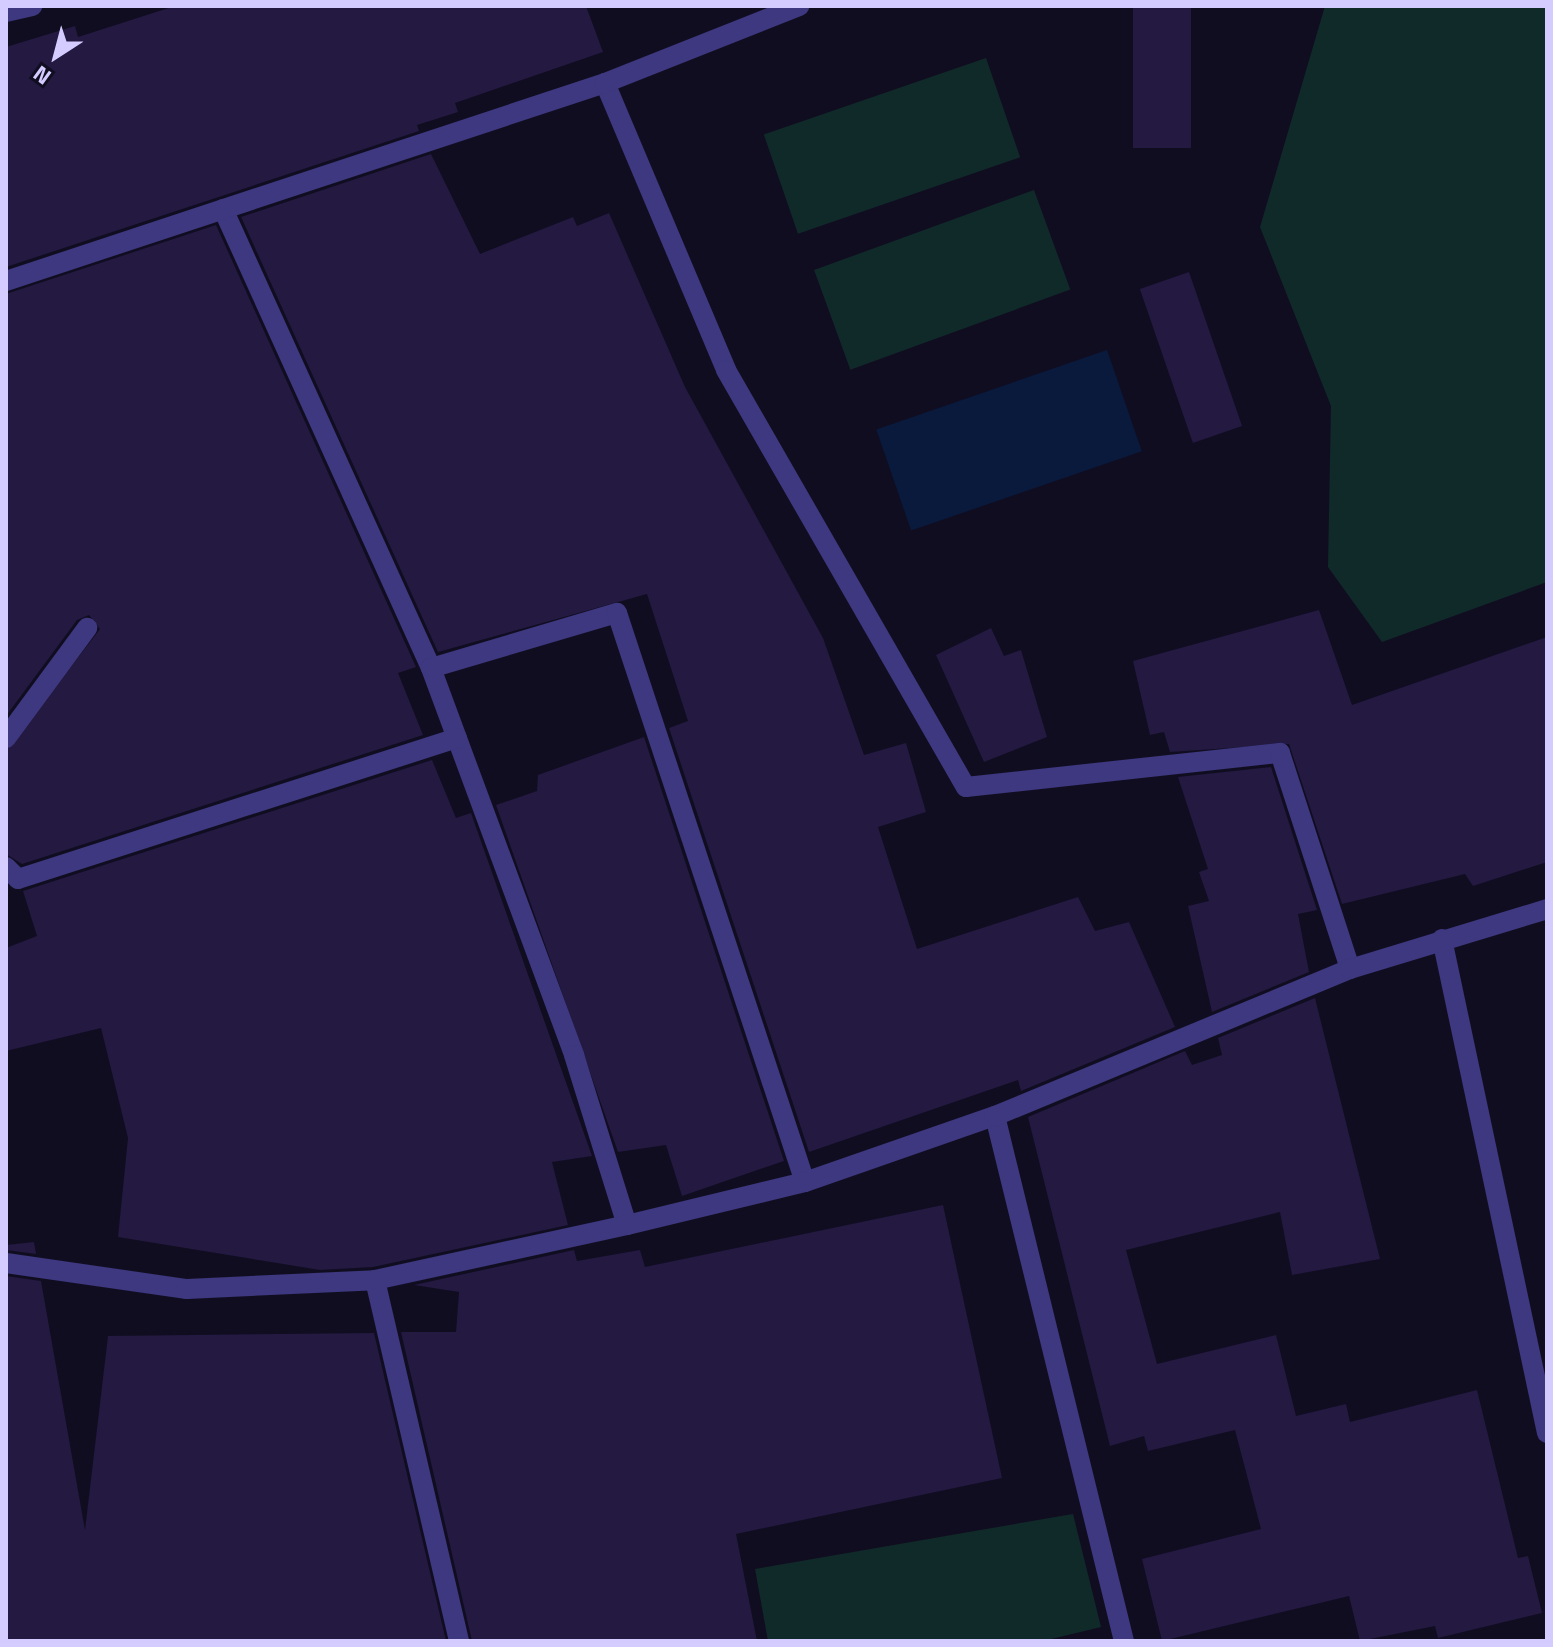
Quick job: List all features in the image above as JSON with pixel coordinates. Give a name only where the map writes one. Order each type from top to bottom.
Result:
[{"type":"street","points":[[6,12],[32,6]]},
{"type":"street","points":[[6,281],[605,83],[799,6]]},
{"type":"street","points":[[605,83],[726,370],[966,787],[1280,753],[1350,969]]},
{"type":"street","points":[[223,209],[431,668],[574,1055],[627,1225]]},
{"type":"street","points":[[431,668],[617,613],[805,1182]]},
{"type":"street","points":[[6,738],[87,628]]},
{"type":"street","points":[[6,867],[18,879],[457,738]]},
{"type":"street","points":[[6,1263],[187,1289],[375,1280],[627,1225],[805,1182],[995,1116],[1350,969],[1547,909]]},
{"type":"street","points":[[1442,939],[1547,1433]]},
{"type":"street","points":[[995,1116],[1124,1641]]},
{"type":"street","points":[[375,1280],[459,1641]]},
{"type":"green space","points":[[1325,6],[1547,6],[1547,582],[1382,642],[1328,567],[1331,406],[1260,227]]},
{"type":"green space","points":[[986,58],[1020,157],[798,234],[764,135]]},
{"type":"green space","points":[[1034,190],[1070,290],[850,370],[814,270]]},
{"type":"green space","points":[[1073,1514],[1101,1627],[1043,1641],[768,1641],[755,1569]]},
{"type":"water","points":[[1107,350],[1142,451],[911,531],[876,429]]},
{"type":"building","points":[[175,6],[586,6],[603,52],[455,103],[458,112],[417,125],[419,131],[6,267],[6,47],[75,26],[78,37]]},
{"type":"building","points":[[1133,6],[1191,6],[1191,148],[1133,148]]},
{"type":"building","points":[[431,154],[480,254],[573,217],[577,226],[609,213],[685,387],[823,638],[864,755],[906,743],[926,812],[878,827],[917,949],[1078,897],[1095,931],[1129,922],[1175,1027],[1021,1091],[1018,1080],[809,1152],[669,728],[688,721],[647,594],[438,652],[241,217]]},
{"type":"building","points":[[216,225],[416,667],[398,673],[423,735],[22,864],[6,854],[6,751],[100,629],[89,615],[77,620],[6,716],[6,294]]},
{"type":"building","points":[[1189,272],[1242,426],[1193,443],[1140,289]]},
{"type":"building","points":[[1319,610],[1352,705],[1547,637],[1547,862],[1473,886],[1465,874],[1342,904],[1289,744],[1170,752],[1164,732],[1150,735],[1133,661]]},
{"type":"building","points":[[991,628],[1004,656],[1021,650],[1047,737],[984,762],[936,655]]},
{"type":"building","points":[[644,737],[784,1161],[682,1196],[666,1145],[618,1152],[496,805],[537,791],[538,775]]},
{"type":"building","points":[[432,760],[456,818],[471,813],[592,1156],[552,1162],[568,1225],[373,1267],[320,1270],[118,1237],[128,1138],[101,1028],[6,1051],[6,948],[37,936],[23,891]]},
{"type":"building","points":[[1271,767],[1317,910],[1298,914],[1309,972],[1212,1012],[1188,906],[1209,901],[1199,872],[1208,869],[1178,777]]},
{"type":"building","points":[[1315,998],[1380,1259],[1292,1275],[1280,1212],[1126,1250],[1157,1364],[1276,1335],[1296,1416],[1346,1404],[1350,1422],[1477,1390],[1518,1558],[1528,1556],[1542,1613],[1438,1638],[1435,1626],[1360,1641],[1349,1596],[1162,1641],[1142,1559],[1261,1529],[1235,1430],[1148,1451],[1144,1436],[1110,1446],[1028,1117],[1185,1051],[1192,1065],[1222,1055],[1218,1038]]},
{"type":"building","points":[[943,1205],[1002,1478],[736,1534],[757,1641],[472,1641],[401,1332],[456,1332],[459,1292],[414,1285],[574,1250],[577,1261],[640,1250],[645,1267]]},
{"type":"building","points":[[34,1242],[36,1254],[6,1250],[6,1245]]},
{"type":"building","points":[[6,1276],[41,1281],[85,1530],[108,1336],[374,1333],[446,1641],[6,1641]]}]
